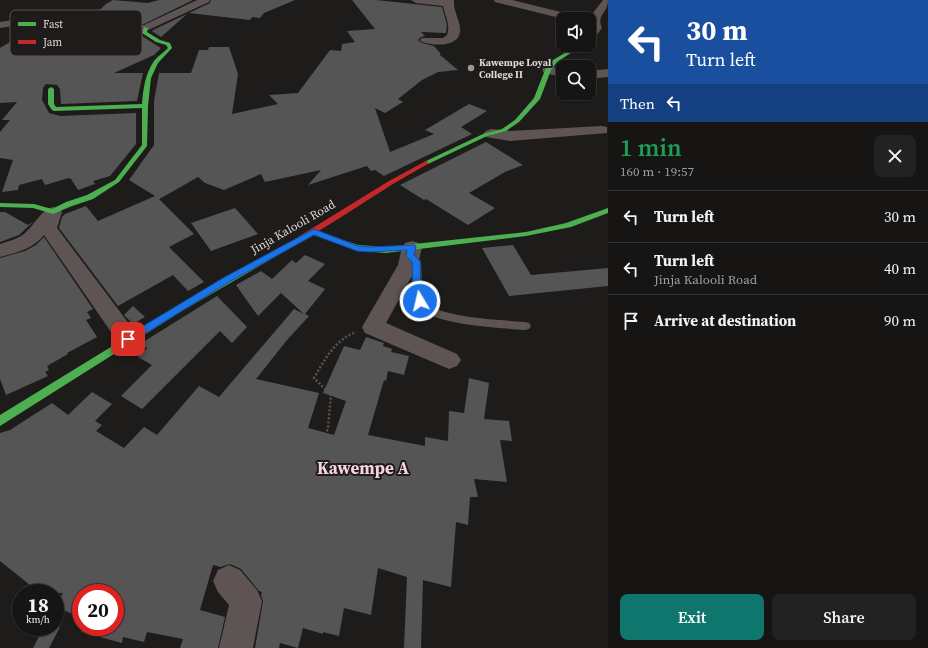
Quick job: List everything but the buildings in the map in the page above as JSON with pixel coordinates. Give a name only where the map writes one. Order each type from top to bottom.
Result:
[{"type":"street","points":[[142,28],[146,28],[205,0]]},
{"type":"street","points":[[416,0],[449,2],[449,12],[454,25],[454,35],[450,40],[446,41],[426,40]]},
{"type":"street","points":[[499,0],[556,14]]},
{"type":"street","points":[[596,15],[608,1]]},
{"type":"street","points":[[0,25],[10,23]]},
{"type":"street","points":[[0,251],[21,244],[32,237],[53,212],[90,197],[117,181],[145,145],[145,106],[147,87],[156,62],[168,52],[170,48],[168,44],[158,41],[144,32],[146,28]]},
{"type":"street","name":"Jinja Kalooli Road","points":[[0,421],[128,339],[226,280],[314,232],[398,177],[491,134],[504,130],[518,121],[536,99],[548,70],[555,61],[570,52]]},
{"type":"street","points":[[548,70],[556,72]]},
{"type":"street","points":[[596,74],[608,73]]},
{"type":"street","points":[[51,89],[51,104],[54,109],[145,106]]},
{"type":"street","points":[[491,134],[510,136],[602,130]]},
{"type":"street","points":[[0,205],[13,204],[33,206],[46,208],[53,212]]},
{"type":"street","points":[[314,232],[363,249],[411,251],[534,233],[580,221],[608,210]]},
{"type":"street","points":[[53,212],[48,228],[128,339]]},
{"type":"street","points":[[411,251],[408,265],[373,327],[449,360]]},
{"type":"street","points":[[229,581],[246,601],[236,648]]},
{"type":"lane","points":[[411,251],[416,261],[417,289],[423,308],[438,315],[468,321],[524,326]]},
{"type":"path","points":[[229,581],[216,564],[229,526],[234,523],[254,482],[299,498],[308,483],[328,428],[331,395],[314,378],[328,352],[350,334],[373,327]]},
{"type":"traffic: fast","points":[[51,89],[51,104],[54,109],[145,106],[148,83],[153,67],[170,48],[168,44],[158,41],[144,32],[146,28]]},
{"type":"traffic: fast","points":[[426,163],[485,135],[504,130],[517,121],[537,99],[548,70],[555,61],[570,52]]},
{"type":"traffic: fast","points":[[0,205],[34,206],[53,212],[69,204],[90,197],[117,181],[145,145],[145,106]]},
{"type":"traffic: fast","points":[[314,232],[358,247],[386,250],[526,234],[568,225],[608,210]]},
{"type":"traffic: fast","points":[[0,421],[215,287],[289,245]]},
{"type":"traffic: jam","points":[[289,245],[391,182],[426,163]]},
{"type":"place","name":"Kawempe Loyal College II","points":[[471,68]]},
{"type":"district","name":"Kawempe A","points":[[363,468]]},
{"type":"route","points":[[128,339],[226,280],[314,232],[357,248],[369,250],[412,247],[410,256],[416,261],[417,289],[420,301]]}]
